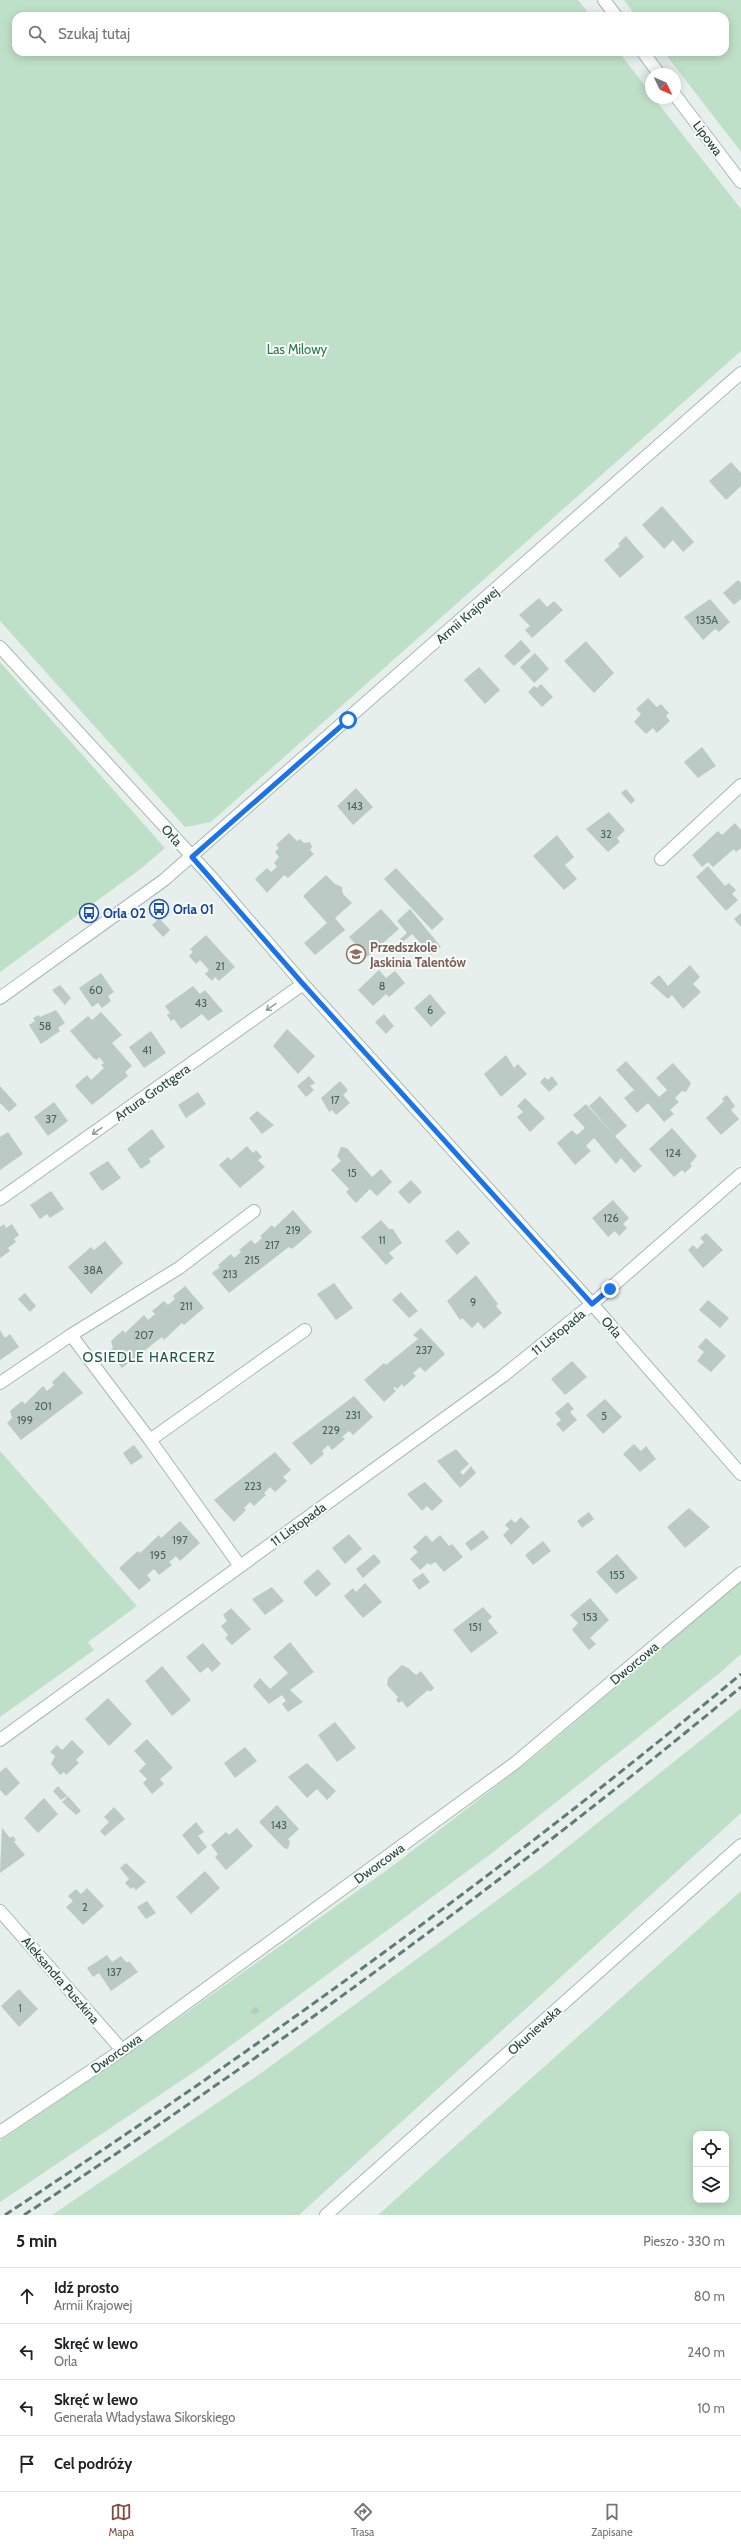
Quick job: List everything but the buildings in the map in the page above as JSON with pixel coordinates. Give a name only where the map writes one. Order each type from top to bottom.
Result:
[{"type":"street","points":[[604,0],[613,12]]},
{"type":"street","points":[[646,56],[655,68]]},
{"type":"street","name":"Lipowa","points":[[681,103],[741,182]]},
{"type":"street","name":"Armii Krajowej","points":[[0,998],[164,880],[192,857],[741,373]]},
{"type":"street","name":"Orla","points":[[0,647],[192,857],[303,984],[592,1304],[741,1474]]},
{"type":"street","points":[[661,859],[741,785]]},
{"type":"street","name":"Artura Grottgera","points":[[0,1199],[303,984]]},
{"type":"street","name":"11 Listopada","points":[[0,1740],[503,1376],[592,1304],[741,1174]]},
{"type":"street","points":[[0,1384],[71,1335],[179,1268],[254,1211]]},
{"type":"street","points":[[150,1440],[305,1330]]},
{"type":"street","points":[[71,1335],[150,1440],[240,1566]]},
{"type":"street","name":"Dworcowa","points":[[0,2132],[122,2050],[515,1763],[741,1573]]},
{"type":"street","name":"Okuniewska","points":[[326,2215],[741,1845]]},
{"type":"street","name":"Aleksandra Puszkina","points":[[0,1911],[122,2050]]},
{"type":"green space","name":"Las Milowy","points":[[0,0],[578,0],[588,12],[12,12],[12,56],[622,56],[645,86],[645,104],[659,104],[741,209],[741,351],[211,822],[185,827],[0,621]]},
{"type":"green space","points":[[624,0],[741,0],[741,152],[681,74],[681,68],[676,68],[667,56],[729,56],[729,12],[633,12]]},
{"type":"green space","points":[[0,662],[165,848],[143,867],[0,972]]},
{"type":"green space","points":[[0,1451],[137,1606],[88,1642],[94,1650],[0,1717]]},
{"type":"green space","points":[[741,1581],[741,1654],[722,1671],[492,1853],[203,2066],[0,2202],[0,2141],[138,2047],[391,1867],[534,1757]]},
{"type":"green space","points":[[741,1708],[741,1813],[299,2215],[52,2215],[264,2071],[545,1865]]},
{"type":"green space","points":[[741,1891],[741,2215],[378,2215]]},
{"type":"railway","points":[[5,2215],[195,2087],[381,1955],[473,1887],[563,1817],[741,1674]]},
{"type":"railway","points":[[24,2215],[208,2090],[390,1961],[567,1827],[655,1758],[741,1687]]},
{"type":"place","name":"Orla 01","points":[[159,909]]},
{"type":"place","name":"Orla 02","points":[[89,913]]},
{"type":"place","name":"Przedszkole Jaskinia Talentów","points":[[356,954]]},
{"type":"district","name":"OSIEDLE HARCERZ","points":[[149,1357]]},
{"type":"route","points":[[348,720],[192,857],[212,878],[303,984],[592,1304],[610,1289]]}]
